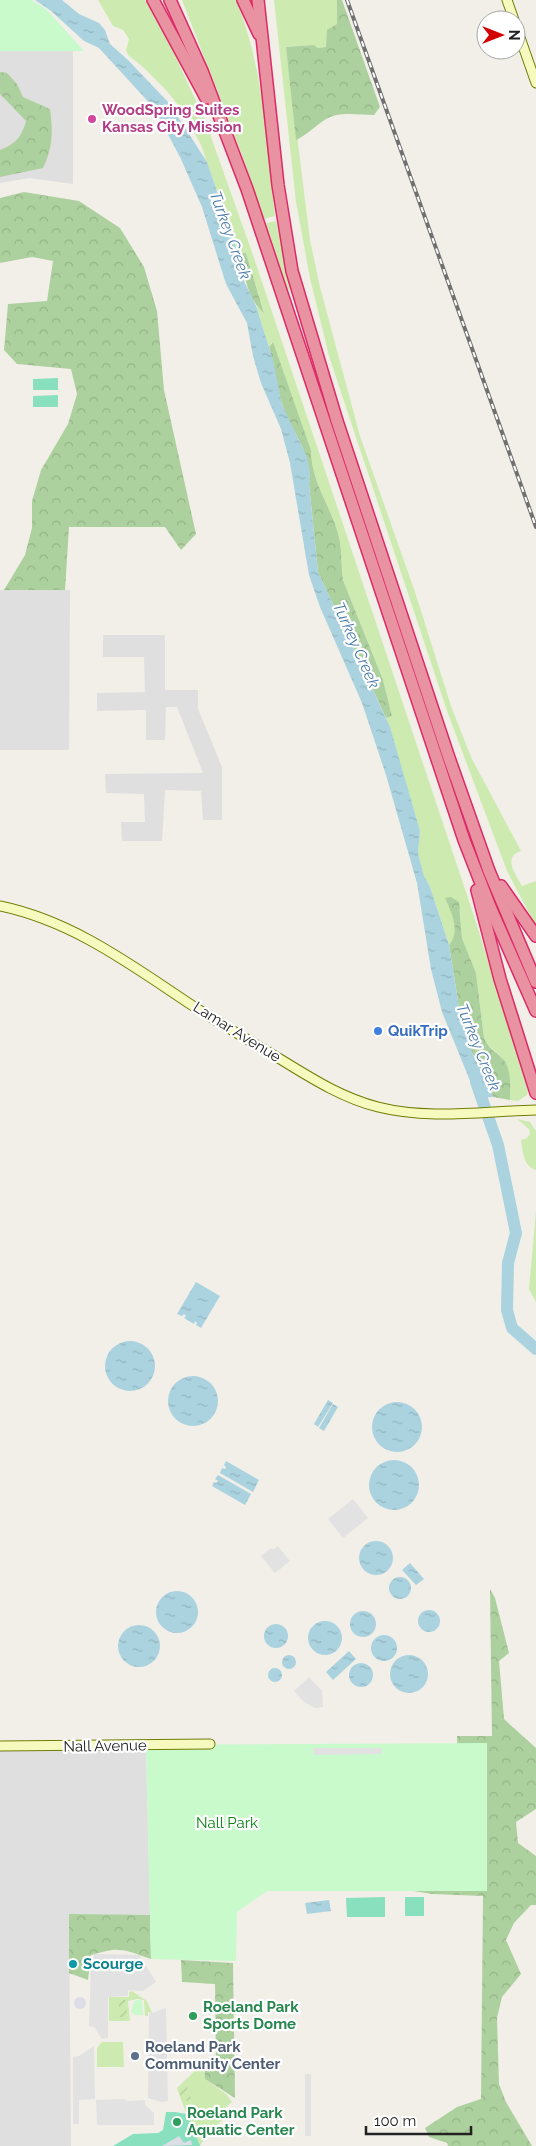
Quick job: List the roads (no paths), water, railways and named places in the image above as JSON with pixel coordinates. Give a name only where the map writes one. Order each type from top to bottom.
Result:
[{"type":"highway","points":[[152,0],[231,146]]},
{"type":"highway","points":[[170,0],[202,71],[231,146],[464,840],[491,909],[536,1012]]},
{"type":"highway","points":[[243,0],[262,40]]},
{"type":"highway","points":[[258,0],[278,185],[292,271],[337,421],[448,756],[489,871],[536,982]]},
{"type":"highway","points":[[464,840],[500,979],[536,1093]]},
{"type":"highway","points":[[489,871],[536,936]]},
{"type":"street","points":[[536,55],[526,55],[536,83]]},
{"type":"street","name":"Lamar Avenue","points":[[0,906],[46,920],[88,938],[118,955],[222,1025],[339,1093],[378,1107],[423,1113],[536,1110]]},
{"type":"street","name":"Nall Avenue","points":[[0,1746],[210,1744]]},
{"type":"water","points":[[35,0],[62,0],[79,14],[99,23],[105,30],[110,44],[169,103],[207,162],[241,262],[244,281],[256,306],[273,360],[282,405],[307,457],[318,572],[390,727],[420,831],[418,853],[424,876],[430,887],[449,945],[459,1007],[470,1048],[493,1097],[477,1098],[442,1012],[431,969],[417,883],[386,775],[362,703],[320,607],[309,575],[290,463],[281,429],[261,383],[253,356],[247,323],[226,284],[202,207],[181,159],[154,108],[99,48],[84,41],[51,11]]},
{"type":"water","points":[[196,1282],[220,1296],[201,1328],[196,1325],[195,1321],[194,1324],[184,1318],[186,1316],[184,1314],[182,1316],[177,1314]]},
{"type":"water","points":[[125,1341],[135,1341],[148,1348],[155,1361],[155,1371],[148,1384],[135,1391],[125,1391],[116,1387],[109,1380],[105,1371],[105,1361],[109,1352],[116,1345]]},
{"type":"water","points":[[188,1376],[198,1376],[211,1383],[218,1396],[218,1406],[211,1419],[198,1426],[188,1426],[179,1422],[172,1415],[168,1406],[168,1396],[172,1387],[179,1380]]},
{"type":"water","points":[[328,1400],[333,1403],[318,1427],[314,1424]]},
{"type":"water","points":[[392,1402],[402,1402],[415,1409],[422,1422],[422,1432],[415,1445],[402,1452],[392,1452],[383,1448],[376,1441],[372,1432],[372,1422],[376,1413],[383,1406]]},
{"type":"water","points":[[333,1404],[338,1407],[324,1431],[319,1428]]},
{"type":"water","points":[[389,1460],[399,1460],[412,1467],[419,1480],[419,1490],[412,1503],[399,1510],[389,1510],[380,1506],[373,1499],[369,1490],[369,1480],[373,1471],[380,1464]]},
{"type":"water","points":[[226,1461],[259,1480],[253,1492],[220,1473],[222,1468],[225,1469],[226,1467],[224,1465]]},
{"type":"water","points":[[218,1475],[251,1494],[245,1505],[212,1486],[214,1482],[218,1481],[215,1479]]},
{"type":"water","points":[[376,1541],[383,1542],[388,1546],[392,1551],[392,1565],[388,1570],[383,1574],[376,1575],[369,1574],[364,1570],[360,1565],[359,1558],[360,1551],[364,1546],[369,1542]]},
{"type":"water","points":[[410,1563],[424,1579],[416,1585],[402,1570]]},
{"type":"water","points":[[400,1577],[408,1580],[411,1588],[408,1596],[400,1599],[392,1596],[389,1588],[392,1580]]},
{"type":"water","points":[[181,1591],[189,1594],[195,1600],[198,1612],[195,1624],[189,1630],[173,1633],[165,1630],[159,1624],[156,1608],[159,1600],[165,1594]]},
{"type":"water","points":[[429,1610],[437,1613],[440,1621],[437,1629],[429,1632],[421,1629],[418,1621],[421,1613]]},
{"type":"water","points":[[363,1611],[372,1615],[376,1624],[372,1633],[363,1637],[354,1633],[350,1624],[354,1615]]},
{"type":"water","points":[[325,1621],[337,1626],[342,1638],[337,1650],[325,1655],[313,1650],[308,1638],[313,1626]]},
{"type":"water","points":[[276,1624],[281,1625],[287,1631],[287,1641],[281,1647],[276,1648],[271,1647],[265,1641],[264,1636],[265,1631],[271,1625]]},
{"type":"water","points":[[143,1625],[151,1628],[157,1634],[160,1646],[157,1658],[151,1664],[135,1667],[127,1664],[121,1658],[118,1642],[121,1634],[127,1628]]},
{"type":"water","points":[[384,1635],[393,1639],[397,1648],[393,1657],[384,1661],[375,1657],[371,1648],[375,1639]]},
{"type":"water","points":[[349,1651],[356,1659],[333,1680],[326,1672]]},
{"type":"water","points":[[289,1655],[294,1657],[296,1662],[294,1667],[289,1669],[284,1667],[282,1662],[284,1657]]},
{"type":"water","points":[[409,1655],[416,1656],[422,1661],[427,1667],[427,1681],[422,1687],[416,1692],[409,1693],[402,1692],[396,1687],[391,1681],[390,1674],[391,1667],[396,1661],[402,1656]]},
{"type":"water","points":[[361,1663],[369,1667],[373,1675],[369,1683],[361,1687],[353,1683],[349,1675],[353,1667]]},
{"type":"water","points":[[275,1668],[280,1670],[282,1675],[280,1680],[275,1682],[270,1680],[268,1675],[270,1670]]},
{"type":"water","points":[[329,1900],[331,1911],[307,1914],[305,1903]]},
{"type":"waterway","name":"Turkey Creek","points":[[476,1082],[498,1145],[516,1233],[508,1263],[507,1310],[512,1328],[536,1349]]},
{"type":"railway","points":[[347,0],[536,527]]},
{"type":"place","name":"WoodSpring Suites Kansas City Mission","points":[[92,119]]},
{"type":"place","name":"QuikTrip","points":[[378,1031]]},
{"type":"place","name":"Scourge","points":[[73,1964]]},
{"type":"place","name":"Roeland Park Sports Dome","points":[[193,2016]]},
{"type":"place","name":"Roeland Park Community Center","points":[[135,2056]]},
{"type":"place","name":"Roeland Park Aquatic Center","points":[[177,2122]]},
{"type":"park label","name":"Nall Park","points":[[227,1823]]}]
